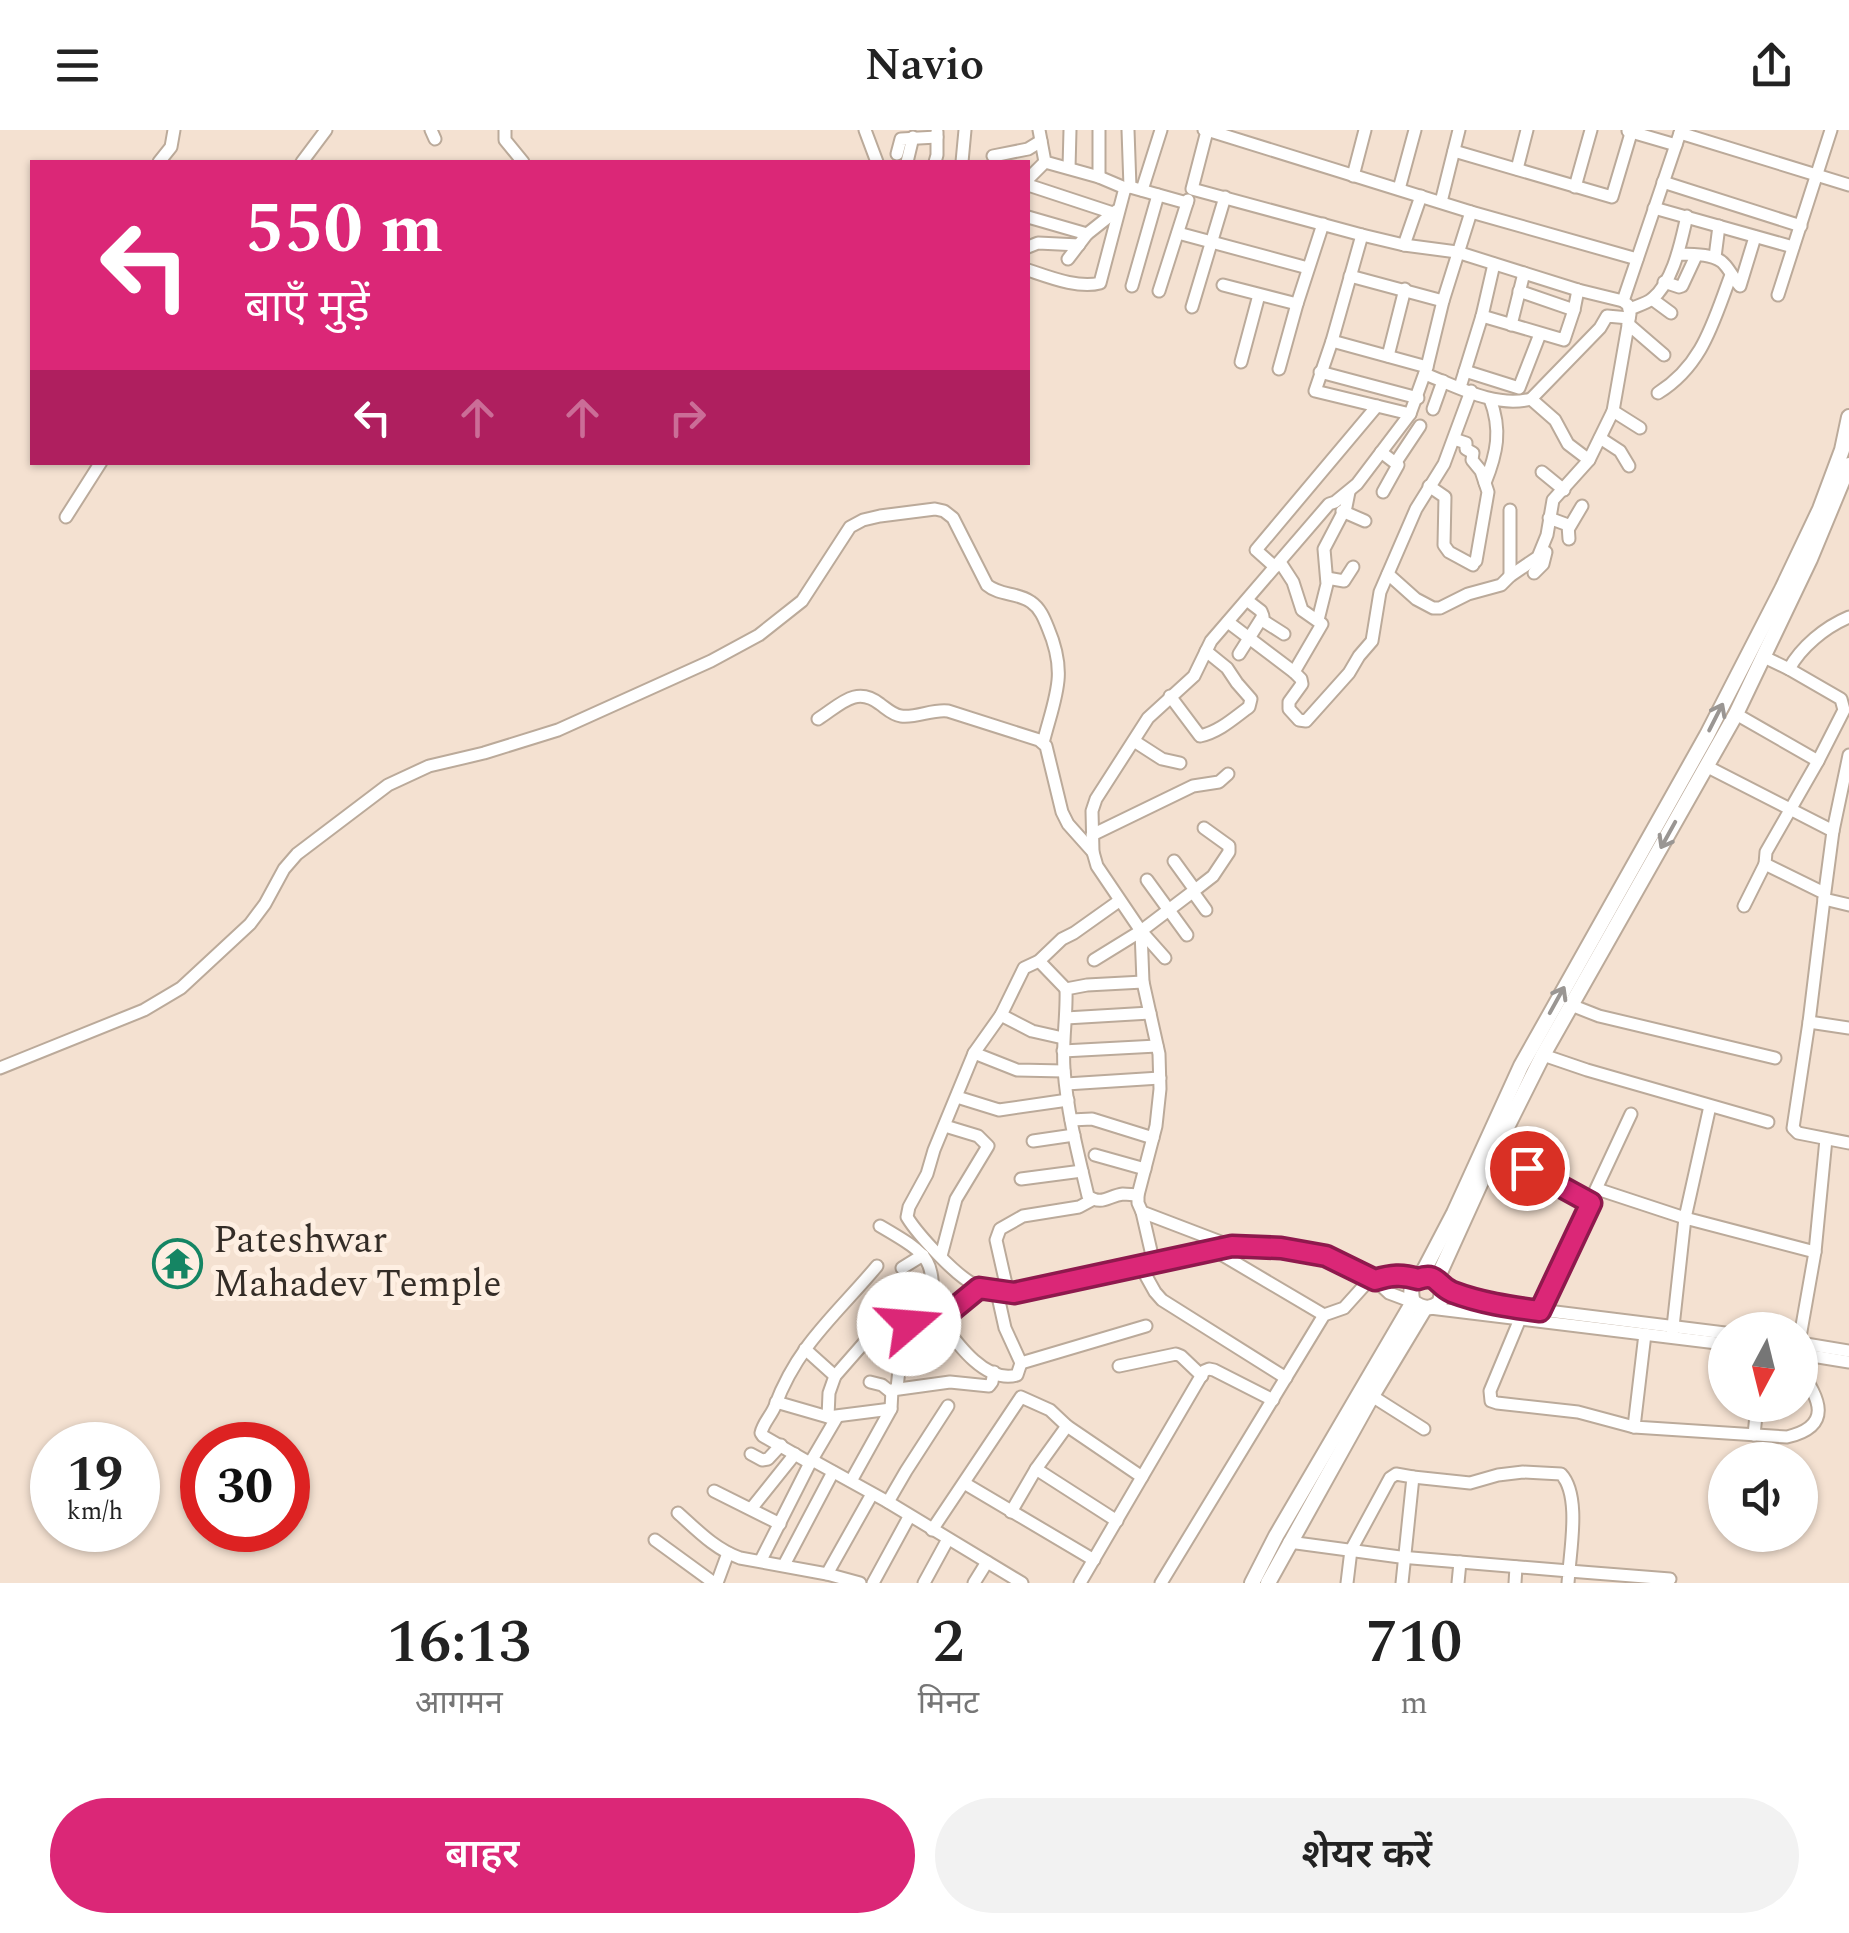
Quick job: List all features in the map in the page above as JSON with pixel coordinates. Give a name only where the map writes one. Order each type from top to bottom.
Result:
[{"type":"main road","points":[[1252,1583],[1276,1536],[1423,1306],[1440,1302],[1430,1280],[1454,1213],[1521,1066],[1707,735],[1782,589],[1820,509],[1842,450],[1849,417]]},
{"type":"main road","points":[[1423,1306],[1411,1288],[1430,1280],[1543,1055],[1736,714],[1810,559],[1849,465]]},
{"type":"main road","points":[[1268,1583],[1423,1306]]},
{"type":"street","points":[[161,160],[171,147],[174,130]]},
{"type":"street","points":[[304,160],[326,130]]},
{"type":"street","points":[[506,130],[505,140],[521,160]]},
{"type":"street","points":[[864,130],[876,160]]},
{"type":"street","points":[[962,160],[965,130]]},
{"type":"street","points":[[1069,168],[1070,130]]},
{"type":"street","points":[[1099,176],[1100,130]]},
{"type":"street","points":[[1128,130],[1132,188]]},
{"type":"street","points":[[1068,260],[1087,234],[1116,210],[1132,188],[1160,130]]},
{"type":"street","points":[[1159,291],[1192,189],[1206,130],[1637,259]]},
{"type":"street","points":[[1400,190],[1415,130]]},
{"type":"street","points":[[1441,202],[1460,130]]},
{"type":"street","points":[[1517,169],[1528,130]]},
{"type":"street","points":[[1574,187],[1591,130]]},
{"type":"street","points":[[1454,151],[1612,197],[1629,130],[1679,136],[1849,185]]},
{"type":"street","points":[[1778,295],[1831,130]]},
{"type":"street","points":[[1352,176],[1361,131]]},
{"type":"street","points":[[902,158],[901,139],[937,134],[935,160]]},
{"type":"street","points":[[1040,135],[1045,162]]},
{"type":"street","points":[[993,156],[1028,149],[1040,135]]},
{"type":"street","points":[[1534,573],[1545,560],[1553,500],[1589,460],[1613,410],[1637,259],[1679,136]]},
{"type":"street","points":[[1045,162],[1187,203]]},
{"type":"street","points":[[1030,180],[1045,162]]},
{"type":"street","points":[[1663,182],[1801,226]]},
{"type":"street","points":[[1030,183],[1116,210]]},
{"type":"street","points":[[1192,189],[1404,245],[1457,252],[1578,290],[1628,313],[1664,355]]},
{"type":"street","points":[[1132,286],[1158,195]]},
{"type":"street","points":[[1404,245],[1421,196]]},
{"type":"street","points":[[1192,306],[1225,197]]},
{"type":"street","points":[[1654,208],[1793,247]]},
{"type":"street","points":[[1030,271],[1068,282],[1100,283],[1116,210]]},
{"type":"street","points":[[1318,620],[1327,578],[1324,549],[1350,492],[1418,398],[1471,212]]},
{"type":"street","points":[[1332,341],[1388,356],[1490,399],[1532,399],[1607,316],[1628,313],[1652,298],[1678,254],[1687,216]]},
{"type":"street","points":[[1030,217],[1087,234]]},
{"type":"street","points":[[1280,369],[1323,224]]},
{"type":"street","points":[[1715,257],[1720,226]]},
{"type":"street","points":[[1178,233],[1308,268]]},
{"type":"street","points":[[1362,235],[1315,391],[1410,414]]},
{"type":"street","points":[[1678,254],[1715,257],[1724,262],[1740,286],[1756,237]]},
{"type":"street","points":[[1030,246],[1038,243],[1079,245]]},
{"type":"street","points":[[1664,282],[1682,286],[1696,256]]},
{"type":"street","points":[[1228,622],[1301,679],[1302,684],[1288,705],[1299,720],[1306,721],[1349,673],[1372,640],[1378,597],[1416,508],[1444,464],[1454,439],[1465,370],[1494,264]]},
{"type":"street","points":[[1511,325],[1524,272]]},
{"type":"street","points":[[1350,276],[1443,301]]},
{"type":"street","points":[[1658,393],[1690,366],[1703,347],[1731,276]]},
{"type":"street","points":[[1223,285],[1297,304]]},
{"type":"street","points":[[1388,356],[1404,289]]},
{"type":"street","points":[[1482,316],[1564,340],[1578,290]]},
{"type":"street","points":[[1519,291],[1574,310]]},
{"type":"street","points":[[1241,362],[1259,295]]},
{"type":"street","points":[[1652,298],[1671,313]]},
{"type":"street","points":[[1465,370],[1519,388],[1540,334]]},
{"type":"street","points":[[1320,372],[1418,398]]},
{"type":"street","points":[[1433,409],[1443,381]]},
{"type":"street","points":[[1485,483],[1498,445],[1490,399]]},
{"type":"street","points":[[1532,399],[1554,420],[1568,444],[1589,460]]},
{"type":"street","points":[[1294,672],[1322,626],[1302,610],[1294,582],[1256,550],[1377,406]]},
{"type":"street","points":[[1613,410],[1640,428]]},
{"type":"street","points":[[1383,492],[1397,468],[1396,462],[1420,426]]},
{"type":"street","points":[[1600,438],[1620,452],[1629,466]]},
{"type":"street","points":[[1454,439],[1466,443],[1462,462]]},
{"type":"street","points":[[1429,486],[1445,497],[1444,545],[1474,563],[1488,495],[1480,468],[1472,460],[1473,453],[1466,449]]},
{"type":"street","points":[[1381,452],[1396,462]]},
{"type":"street","points":[[66,518],[99,465]]},
{"type":"street","points":[[1542,472],[1564,490]]},
{"type":"street","points":[[1165,958],[1141,931],[1097,866],[1090,818],[1096,799],[1148,718],[1194,676],[1211,641],[1329,504],[1350,492]]},
{"type":"street","points":[[1549,518],[1566,523],[1569,533],[1582,506]]},
{"type":"street","points":[[1342,510],[1365,521]]},
{"type":"street","points":[[1510,510],[1510,576]]},
{"type":"street","points":[[0,1068],[144,1010],[181,988],[250,924],[297,854],[388,785],[429,766],[484,754],[558,730],[759,635],[802,601],[846,531],[871,518],[944,511],[953,518],[988,585],[996,592],[1020,596],[1038,608],[1057,649],[1060,667],[1043,743],[1062,812],[1094,852]]},
{"type":"street","points":[[1388,574],[1426,606],[1440,608],[1468,594],[1493,589],[1538,557],[1548,535]]},
{"type":"street","points":[[1327,578],[1344,581],[1353,567]]},
{"type":"street","points":[[1239,654],[1263,616],[1248,601]]},
{"type":"street","points":[[1450,621],[1452,603]]},
{"type":"street","points":[[1789,669],[1798,654],[1849,617]]},
{"type":"street","points":[[1262,620],[1284,634]]},
{"type":"street","points":[[1170,696],[1200,736],[1249,707],[1251,699],[1230,671],[1206,651]]},
{"type":"street","points":[[1744,906],[1765,864],[1766,852],[1843,716],[1844,705],[1841,699],[1764,657]]},
{"type":"street","points":[[818,719],[854,696],[865,695],[897,716],[948,711],[1043,743]]},
{"type":"street","points":[[1736,714],[1818,761]]},
{"type":"street","points":[[1134,741],[1162,759],[1180,762]]},
{"type":"street","points":[[1849,755],[1832,831],[1792,1128],[1849,1143]]},
{"type":"street","points":[[1706,766],[1832,831]]},
{"type":"street","points":[[1092,836],[1193,786],[1219,782],[1228,774]]},
{"type":"street","points":[[1094,960],[1170,911],[1213,876],[1230,848],[1204,828]]},
{"type":"street","points":[[1174,861],[1206,910]]},
{"type":"street","points":[[1765,864],[1849,905]]},
{"type":"street","points":[[1147,880],[1187,935]]},
{"type":"street","points":[[1119,901],[1024,968],[1002,1015],[974,1053],[925,1180],[909,1207],[907,1217],[965,1280],[979,1288],[1002,1292],[1110,1274],[1232,1246],[1281,1248],[1326,1256],[1373,1279],[1389,1294],[1423,1306],[1645,1334],[1708,1332]]},
{"type":"street","points":[[1141,931],[1143,982],[1160,1078],[1153,1138],[1138,1204],[1155,1292],[1280,1388]]},
{"type":"street","points":[[1039,961],[1066,989],[1068,1100],[1077,1120],[1074,1136],[1088,1196],[1097,1201]]},
{"type":"street","points":[[1066,989],[1087,984],[1143,982]]},
{"type":"street","points":[[1572,1005],[1599,1016],[1775,1058]]},
{"type":"street","points":[[1066,1018],[1150,1014]]},
{"type":"street","points":[[1002,1015],[1068,1048],[1157,1046]]},
{"type":"street","points":[[1809,1022],[1849,1028]]},
{"type":"street","points":[[974,1053],[1017,1070],[1069,1081],[1160,1078]]},
{"type":"street","points":[[1543,1055],[1768,1122]]},
{"type":"street","points":[[957,1097],[999,1110],[1068,1100]]},
{"type":"street","points":[[1672,1331],[1684,1218],[1710,1106]]},
{"type":"street","points":[[1540,1311],[1631,1114]]},
{"type":"street","points":[[1077,1120],[1153,1138]]},
{"type":"street","points":[[941,1256],[956,1200],[988,1146],[978,1136],[945,1126]]},
{"type":"street","points":[[1033,1141],[1074,1136]]},
{"type":"street","points":[[1805,1312],[1826,1139]]},
{"type":"street","points":[[1496,1151],[1591,1203]]},
{"type":"street","points":[[1095,1154],[1145,1169]]},
{"type":"street","points":[[1021,1179],[1082,1171]]},
{"type":"street","points":[[1597,1189],[1684,1218],[1815,1252]]},
{"type":"street","points":[[880,1226],[923,1255],[932,1272],[936,1320],[967,1356],[1001,1376],[1014,1376],[1020,1372],[1021,1363],[1005,1328],[996,1240],[1000,1229],[1023,1216],[1079,1208],[1119,1194],[1138,1195]]},
{"type":"street","points":[[1142,1212],[1232,1246]]},
{"type":"street","points":[[1201,1234],[1208,1252],[1324,1316]]},
{"type":"street","points":[[902,1268],[923,1255]]},
{"type":"street","points":[[877,1266],[813,1336],[760,1430],[763,1436],[888,1502],[1022,1583]]},
{"type":"street","points":[[1161,1583],[1324,1316],[1344,1308],[1373,1279],[1404,1275],[1430,1280],[1484,1303],[1708,1340]]},
{"type":"street","points":[[761,1560],[832,1417],[829,1393],[835,1376],[882,1324],[936,1320],[979,1288]]},
{"type":"street","points":[[851,1482],[891,1409],[910,1313],[891,1297]]},
{"type":"street","points":[[1520,1320],[1490,1391],[1492,1401],[1497,1403],[1578,1412],[1634,1427],[1787,1438],[1814,1422]]},
{"type":"street","points":[[1021,1363],[1146,1326]]},
{"type":"street","points":[[1634,1427],[1645,1334]]},
{"type":"street","points":[[1818,1344],[1849,1351]]},
{"type":"street","points":[[805,1349],[835,1376]]},
{"type":"street","points":[[1119,1366],[1176,1354],[1202,1376]]},
{"type":"street","points":[[1818,1357],[1849,1362]]},
{"type":"street","points":[[1080,1583],[1208,1369],[1280,1388]]},
{"type":"street","points":[[870,1382],[894,1390],[950,1382],[990,1385],[994,1372]]},
{"type":"street","points":[[932,1530],[1021,1396],[1050,1410],[1066,1426],[1142,1477]]},
{"type":"street","points":[[1372,1396],[1424,1429]]},
{"type":"street","points":[[776,1402],[832,1417],[891,1409]]},
{"type":"street","points":[[888,1502],[948,1406]]},
{"type":"street","points":[[1754,1435],[1755,1422]]},
{"type":"street","points":[[1011,1512],[1066,1426]]},
{"type":"street","points":[[750,1454],[768,1459],[781,1445]]},
{"type":"street","points":[[750,1509],[794,1454]]},
{"type":"street","points":[[1036,1469],[1117,1521]]},
{"type":"street","points":[[784,1565],[832,1472]]},
{"type":"street","points":[[1348,1583],[1351,1550],[1392,1475],[1466,1483],[1523,1472],[1561,1474],[1568,1481],[1572,1512],[1569,1577]]},
{"type":"street","points":[[1402,1583],[1414,1477]]},
{"type":"street","points":[[964,1483],[1094,1560]]},
{"type":"street","points":[[714,1491],[780,1524]]},
{"type":"street","points":[[827,1574],[872,1494]]},
{"type":"street","points":[[678,1513],[710,1542],[740,1558],[860,1583]]},
{"type":"street","points":[[873,1583],[909,1516]]},
{"type":"street","points":[[655,1540],[715,1583],[728,1553]]},
{"type":"street","points":[[924,1583],[948,1540]]},
{"type":"street","points":[[1290,1542],[1405,1558],[1516,1567],[1569,1577],[1670,1579]]},
{"type":"street","points":[[974,1583],[987,1562]]},
{"type":"street","points":[[1458,1583],[1460,1562]]},
{"type":"street","points":[[1514,1583],[1516,1567]]},
{"type":"place","name":"Pateshwar Mahadev Temple","points":[[178,1263]]},
{"type":"route","points":[[909,1324],[940,1320],[979,1288],[1014,1293],[1232,1246],[1281,1248],[1326,1256],[1375,1280],[1404,1275],[1432,1277],[1443,1288],[1466,1298],[1540,1311],[1591,1203],[1527,1168]]}]
